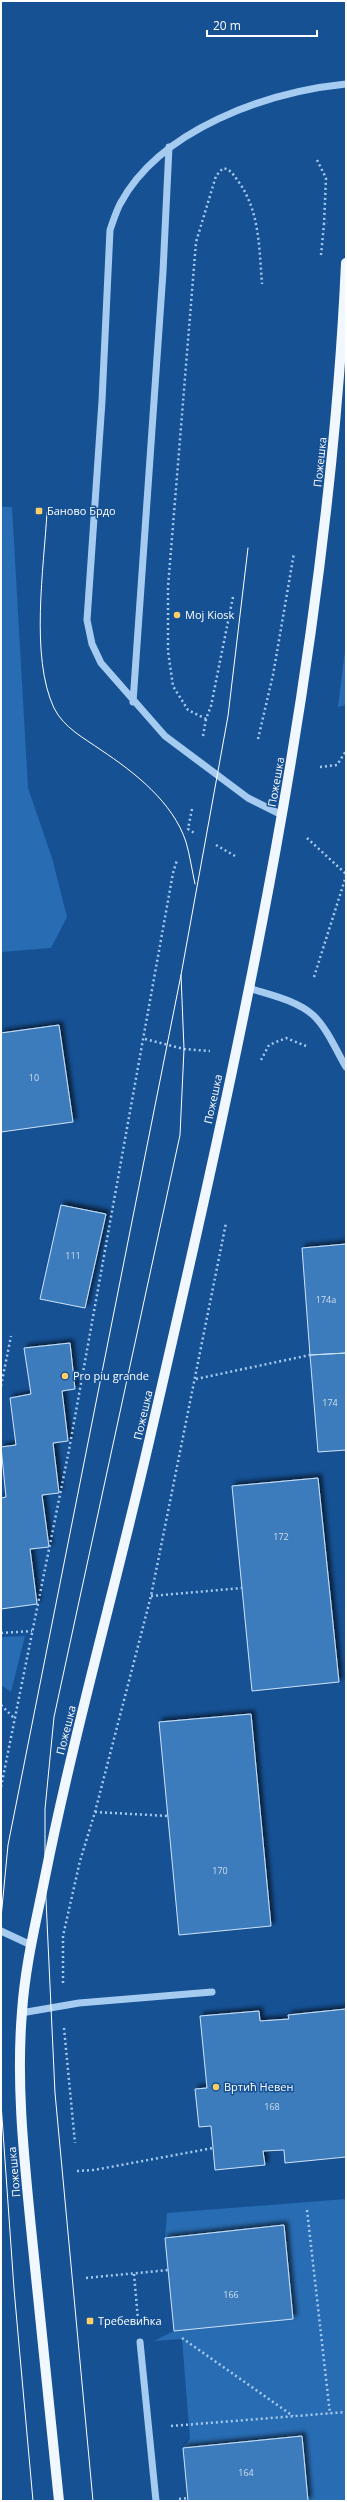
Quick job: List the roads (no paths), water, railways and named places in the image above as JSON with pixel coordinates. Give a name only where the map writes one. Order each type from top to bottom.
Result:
[{"type":"main road","name":"Пожешка","points":[[59,2501],[24,2148],[19,2064],[22,2013],[31,1945],[56,1818],[151,1435],[249,988],[282,815],[299,719],[325,524],[343,334],[346,263]]},
{"type":"street","points":[[282,815],[248,798],[196,761],[165,736],[133,702],[101,662],[92,644],[87,620],[102,401],[110,230],[120,204],[134,182],[170,147],[216,119],[254,103],[316,87],[346,84]]},
{"type":"street","points":[[133,702],[163,272],[170,147]]},
{"type":"street","points":[[249,988],[294,1003],[313,1015],[328,1035],[346,1068]]},
{"type":"street","points":[[1,1931],[31,1945]]},
{"type":"street","points":[[22,2013],[64,2006],[212,1992]]},
{"type":"street","points":[[140,2342],[156,2501]]},
{"type":"tram line","points":[[47,512],[40,612],[40,638],[42,664],[47,687],[54,708],[69,727],[139,778],[162,801],[180,827],[186,842],[195,884]]},
{"type":"tram line","points":[[1,1918],[8,1845],[181,975],[228,716],[248,548]]},
{"type":"tram line","points":[[93,2501],[55,2093],[45,1878],[45,1809],[54,1717],[180,1135],[184,1049],[181,975]]},
{"type":"tram line","points":[[1,2103],[14,2289],[33,2501]]},
{"type":"place","name":"Баново Брдо","points":[[39,511]]},
{"type":"place","name":"Moj Kiosk","points":[[177,615]]},
{"type":"place","name":"Pro piu grande","points":[[65,1376]]},
{"type":"place","name":"Вртић Невен","points":[[216,2087]]},
{"type":"place","name":"Требевићка","points":[[90,2321]]}]
